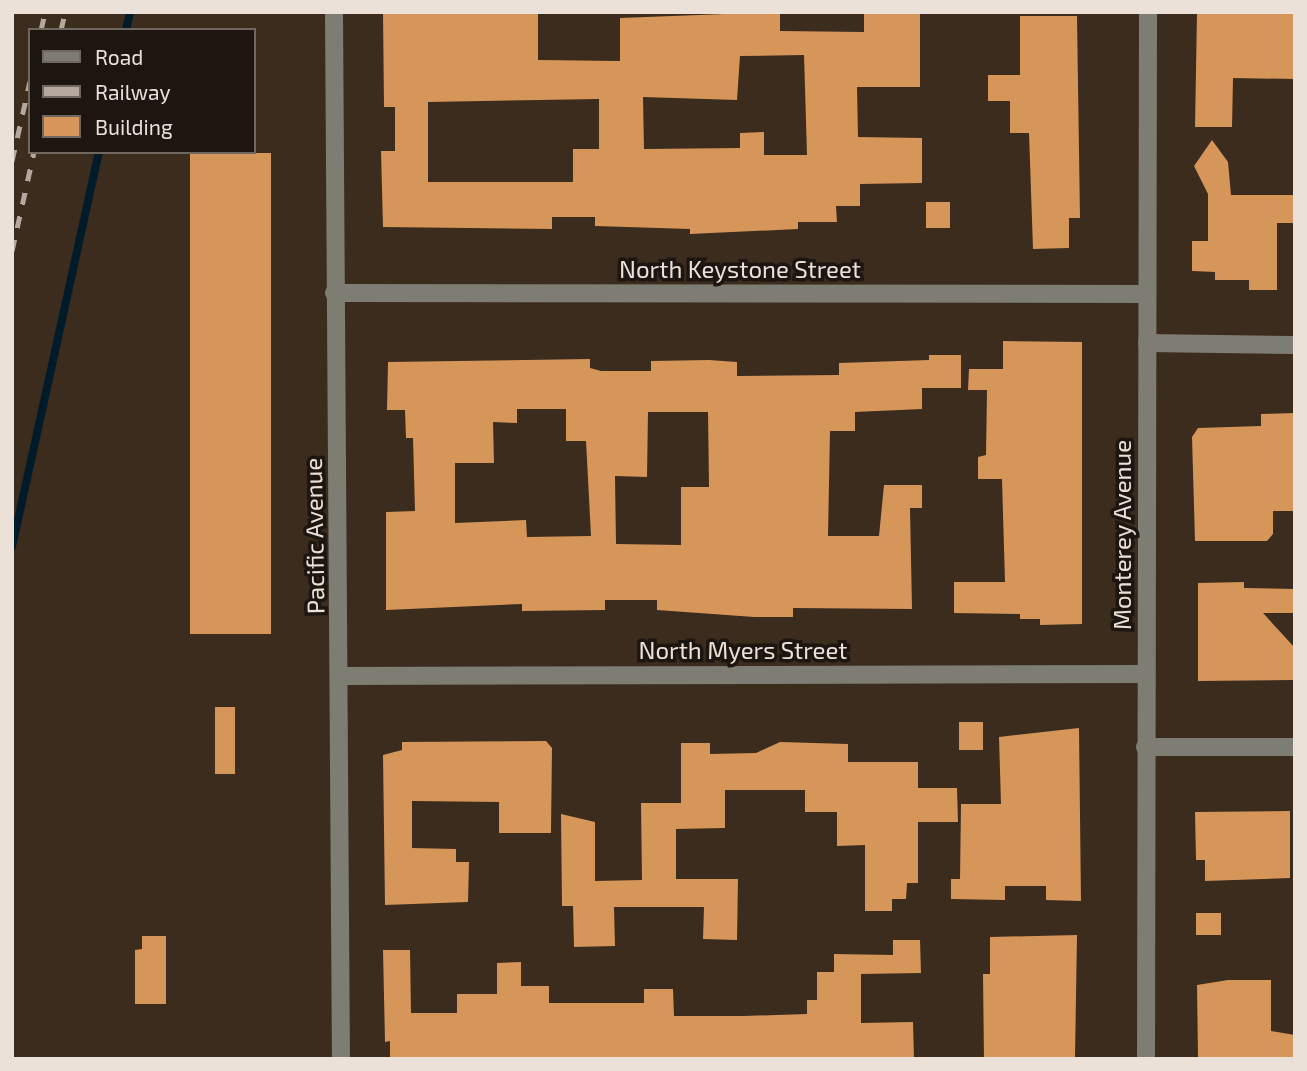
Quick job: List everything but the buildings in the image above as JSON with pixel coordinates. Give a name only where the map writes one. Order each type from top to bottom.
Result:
[{"type":"street","name":"Pacific Avenue","points":[[334,12],[334,293],[341,676],[341,1059]]},
{"type":"street","name":"Monterey Avenue","points":[[1146,1059],[1148,12]]},
{"type":"street","name":"North Keystone Street","points":[[334,293],[1147,295]]},
{"type":"street","points":[[1147,343],[1295,345]]},
{"type":"street","name":"North Myers Street","points":[[341,676],[1145,674]]},
{"type":"street","points":[[1145,747],[1295,747]]},
{"type":"waterway","points":[[126,28],[130,12]]},
{"type":"waterway","points":[[12,547],[99,154]]},
{"type":"railway","points":[[41,28],[45,12]]},
{"type":"railway","points":[[61,28],[65,12]]},
{"type":"railway","points":[[12,161],[28,90]]},
{"type":"railway","points":[[12,251],[34,154]]}]
